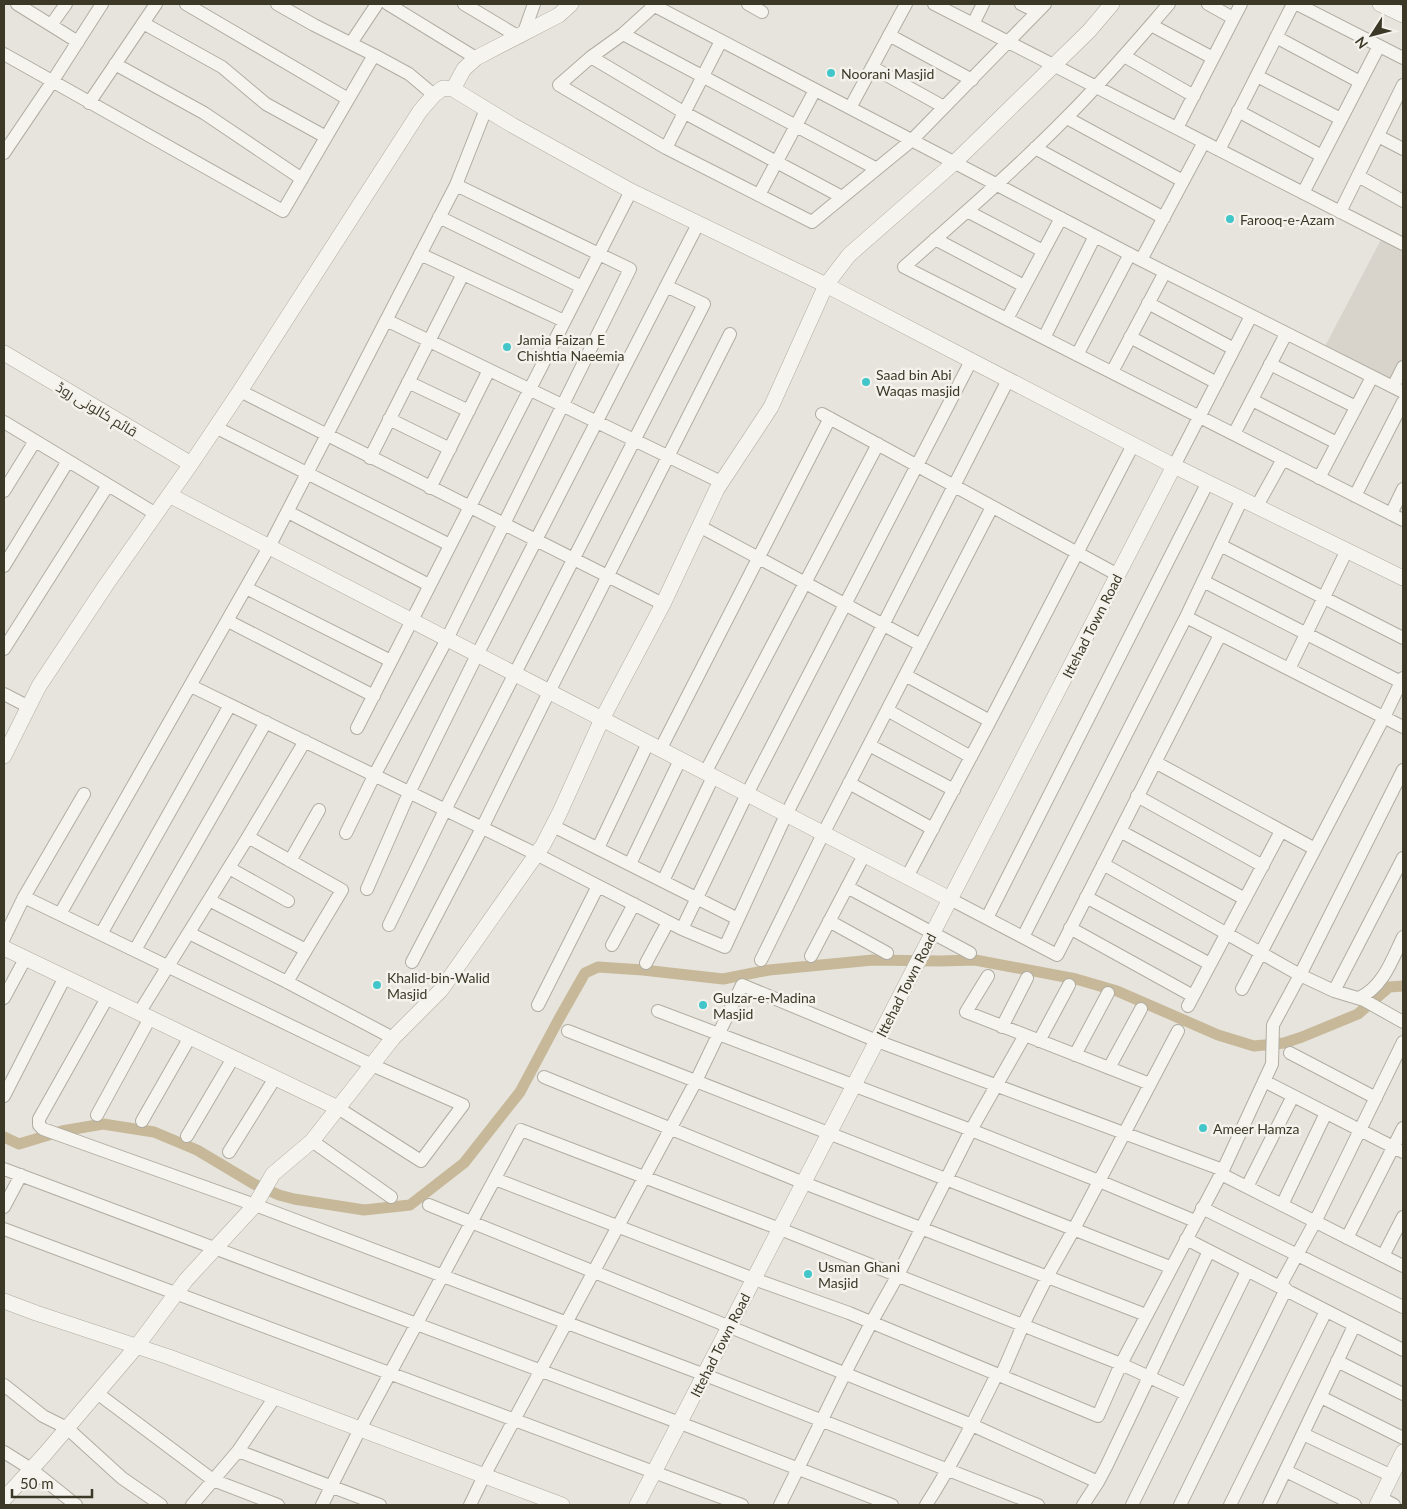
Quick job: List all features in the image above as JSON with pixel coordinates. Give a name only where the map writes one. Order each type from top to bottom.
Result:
[{"type":"street","points":[[17,4],[78,42]]},
{"type":"street","points":[[51,25],[66,4]]},
{"type":"street","points":[[4,153],[8,137],[52,82],[102,4]]},
{"type":"street","points":[[89,103],[156,4]]},
{"type":"street","points":[[186,4],[348,99]]},
{"type":"street","points":[[277,4],[409,74],[434,95]]},
{"type":"street","points":[[351,43],[377,4]]},
{"type":"street","points":[[388,4],[476,58]]},
{"type":"street","points":[[464,4],[521,36]]},
{"type":"street","points":[[521,36],[534,4]]},
{"type":"street","points":[[453,88],[464,69],[476,58],[559,15],[571,4]]},
{"type":"street","points":[[1041,8],[912,140],[812,222],[666,148],[559,84],[591,57],[623,34],[654,4],[721,41],[850,108],[912,140],[998,184],[1135,257],[1398,390],[1403,367]]},
{"type":"street","points":[[748,4],[762,12]]},
{"type":"street","points":[[850,108],[906,4]]},
{"type":"street","points":[[934,4],[1403,244]]},
{"type":"street","points":[[973,24],[983,4]]},
{"type":"street","points":[[1021,4],[1041,8]]},
{"type":"street","points":[[4,1499],[137,1346],[186,1280],[256,1205],[273,1174],[312,1141],[393,1038],[441,990],[543,845],[602,719],[663,604],[721,482],[771,407],[826,286],[848,255],[955,162],[1089,31],[1112,4]]},
{"type":"street","points":[[1169,4],[1067,118],[998,184],[904,266],[1403,520]]},
{"type":"street","points":[[1208,4],[1233,18]]},
{"type":"street","points":[[1177,128],[1241,4]]},
{"type":"street","points":[[1219,150],[1276,37],[1295,4],[1403,58]]},
{"type":"street","points":[[1380,4],[1403,15]]},
{"type":"street","points":[[142,23],[222,67],[266,104],[326,137]]},
{"type":"street","points":[[1151,25],[1213,58]]},
{"type":"street","points":[[623,34],[877,168]]},
{"type":"street","points":[[889,35],[972,80]]},
{"type":"street","points":[[1276,37],[1360,82]]},
{"type":"street","points":[[666,148],[721,41]]},
{"type":"street","points":[[1303,193],[1379,46]]},
{"type":"street","points":[[4,54],[283,211],[374,55]]},
{"type":"street","points":[[1124,56],[1194,96]]},
{"type":"street","points":[[591,57],[684,113],[842,197]]},
{"type":"street","points":[[115,64],[204,113],[302,178]]},
{"type":"street","points":[[872,67],[944,107]]},
{"type":"street","points":[[1257,76],[1341,119]]},
{"type":"street","points":[[1340,212],[1378,136],[1399,103],[1403,85]]},
{"type":"street","points":[[5,751],[39,686],[100,593],[240,391],[420,111],[443,88],[453,88],[512,126],[631,191],[826,286],[1174,466],[1403,578]]},
{"type":"street","points":[[759,196],[816,90]]},
{"type":"street","points":[[60,914],[228,621],[288,512],[456,185],[486,109]]},
{"type":"street","points":[[1238,111],[1322,156]]},
{"type":"street","points":[[1067,118],[1183,181]]},
{"type":"street","points":[[1378,136],[1403,149]]},
{"type":"street","points":[[1077,355],[1135,257],[1164,218],[1204,142]]},
{"type":"street","points":[[1035,148],[1164,218]]},
{"type":"street","points":[[1358,176],[1403,201]]},
{"type":"street","points":[[346,833],[447,639],[630,270],[456,185]]},
{"type":"street","points":[[357,728],[631,191]]},
{"type":"street","points":[[967,211],[1043,251]]},
{"type":"street","points":[[439,217],[582,288]]},
{"type":"street","points":[[1007,319],[1061,218]]},
{"type":"street","points":[[367,888],[409,792],[698,224]]},
{"type":"street","points":[[1044,338],[1095,236]]},
{"type":"street","points":[[935,239],[1024,286]]},
{"type":"street","points":[[420,254],[564,321]]},
{"type":"street","points":[[1112,372],[1165,272]]},
{"type":"street","points":[[370,458],[463,274]]},
{"type":"street","points":[[389,925],[445,810],[704,304],[666,286]]},
{"type":"street","points":[[1148,303],[1234,349]]},
{"type":"street","points":[[1174,466],[1251,316]]},
{"type":"street","points":[[386,320],[721,482]]},
{"type":"street","points":[[412,962],[482,828],[730,334]]},
{"type":"street","points":[[1234,434],[1286,334]]},
{"type":"street","points":[[1130,337],[1217,383]]},
{"type":"street","name":"قائم کالونی روڈ","points":[[4,353],[191,464]]},
{"type":"street","points":[[682,929],[747,794],[971,360]]},
{"type":"street","points":[[1270,364],[1356,407]]},
{"type":"street","points":[[430,488],[489,370]]},
{"type":"street","points":[[1319,478],[1372,377]]},
{"type":"street","points":[[190,686],[536,854],[682,929],[725,947],[786,814],[1008,380]]},
{"type":"street","points":[[408,382],[469,411]]},
{"type":"street","points":[[240,391],[326,436],[663,604]]},
{"type":"street","points":[[1252,400],[1337,444]]},
{"type":"street","points":[[1355,496],[1403,402]]},
{"type":"street","points":[[598,848],[759,558],[826,416],[1118,575]]},
{"type":"street","points":[[389,419],[450,449]]},
{"type":"street","points":[[4,423],[156,514]]},
{"type":"street","points":[[215,427],[450,544]]},
{"type":"street","points":[[4,491],[35,441]]},
{"type":"street","points":[[663,881],[709,775],[805,583],[878,444]]},
{"type":"street","points":[[907,877],[1133,445]]},
{"type":"street","points":[[1257,506],[1283,459]]},
{"type":"street","points":[[4,566],[68,461]]},
{"type":"street","name":"Ittehad Town Road","points":[[638,1505],[1174,466]]},
{"type":"street","points":[[987,918],[1208,482]]},
{"type":"street","points":[[4,649],[108,485]]},
{"type":"street","points":[[1391,514],[1403,489]]},
{"type":"street","points":[[169,495],[1057,954],[1220,635]]},
{"type":"street","points":[[1023,937],[1186,617],[1242,499]]},
{"type":"street","points":[[761,960],[823,834],[992,506]]},
{"type":"street","points":[[288,512],[429,585]]},
{"type":"street","points":[[699,526],[921,645]]},
{"type":"street","points":[[1220,545],[1403,638]]},
{"type":"street","points":[[1288,669],[1347,550]]},
{"type":"street","points":[[1203,581],[1306,634],[1402,680],[1242,989]]},
{"type":"street","points":[[246,588],[391,661]]},
{"type":"street","points":[[1186,617],[1403,727]]},
{"type":"street","points":[[228,621],[374,696]]},
{"type":"street","points":[[905,675],[990,721]]},
{"type":"street","points":[[4,694],[29,707]]},
{"type":"street","points":[[101,934],[230,705]]},
{"type":"street","points":[[887,710],[971,757]]},
{"type":"street","points":[[135,950],[266,722]]},
{"type":"street","points":[[97,1115],[168,966],[305,742]]},
{"type":"street","points":[[869,745],[954,790]]},
{"type":"street","points":[[630,864],[680,760]]},
{"type":"street","points":[[1155,762],[1315,849]]},
{"type":"street","points":[[495,1179],[871,1322],[1098,1416],[1121,1364],[1170,1267],[1222,1172],[1272,1064],[1273,1025],[1403,770]]},
{"type":"street","points":[[849,784],[933,829]]},
{"type":"street","points":[[4,938],[24,897],[84,794]]},
{"type":"street","points":[[1138,796],[1263,866]]},
{"type":"street","points":[[290,860],[319,810]]},
{"type":"street","points":[[553,826],[738,918]]},
{"type":"street","points":[[1120,831],[1245,899]]},
{"type":"street","points":[[1070,928],[1190,1001],[1281,831]]},
{"type":"street","points":[[248,837],[342,890],[287,982]]},
{"type":"street","points":[[811,956],[864,855]]},
{"type":"street","points":[[1334,991],[1403,858]]},
{"type":"street","points":[[1103,864],[1300,975],[1334,991],[1361,999],[1402,1021]]},
{"type":"street","points":[[229,868],[288,901]]},
{"type":"street","points":[[538,1004],[598,886]]},
{"type":"street","points":[[847,887],[931,936],[970,953]]},
{"type":"street","points":[[4,948],[338,1108],[421,1161],[463,1105],[372,1065],[24,897]]},
{"type":"street","points":[[1086,897],[1210,964]]},
{"type":"street","points":[[209,900],[306,950]]},
{"type":"street","points":[[612,945],[634,904]]},
{"type":"street","points":[[829,921],[887,952]]},
{"type":"street","points":[[646,963],[668,922]]},
{"type":"street","points":[[189,933],[393,1038]]},
{"type":"street","points":[[1361,999],[1380,983],[1403,938]]},
{"type":"street","points":[[4,998],[25,959]]},
{"type":"street","points":[[988,976],[966,1012],[1150,1084]]},
{"type":"street","points":[[4,1096],[65,977]]},
{"type":"street","points":[[1002,1027],[1027,978]]},
{"type":"street","points":[[470,1505],[540,1370],[696,1081],[742,985],[877,1041],[1124,1133],[1222,1172],[1246,1187],[1403,1266]]},
{"type":"street","points":[[1039,1041],[1069,985]]},
{"type":"street","points":[[1075,1055],[1108,993]]},
{"type":"street","points":[[108,998],[39,1119],[39,1125],[43,1129],[256,1205],[566,1322],[1038,1505]]},
{"type":"street","points":[[1109,1068],[1141,1009]]},
{"type":"street","points":[[658,1011],[971,1130],[1195,1221]]},
{"type":"street","points":[[568,1031],[1170,1267]]},
{"type":"street","points":[[926,1505],[948,1470],[999,1375],[1047,1277],[1178,1031]]},
{"type":"street","points":[[780,1505],[845,1373],[898,1275],[971,1130],[1025,1035]]},
{"type":"street","points":[[142,1121],[190,1037]]},
{"type":"street","points":[[1180,1505],[1297,1255],[1403,1042]]},
{"type":"street","points":[[1290,1053],[1376,1098]]},
{"type":"street","points":[[187,1136],[233,1058]]},
{"type":"street","points":[[544,1077],[804,1183],[1146,1315]]},
{"type":"street","points":[[229,1152],[275,1078]]},
{"type":"street","points":[[1264,1081],[1398,1150]]},
{"type":"street","points":[[1246,1187],[1293,1096]]},
{"type":"street","points":[[1282,1205],[1326,1113]]},
{"type":"street","points":[[1347,1238],[1398,1150],[1403,1128]]},
{"type":"street","points":[[322,1505],[360,1429],[521,1130],[898,1275],[1121,1364],[1186,1394]]},
{"type":"street","points":[[312,1141],[391,1197]]},
{"type":"street","points":[[4,1169],[540,1370],[892,1505]]},
{"type":"street","points":[[4,1207],[21,1176]]},
{"type":"street","points":[[429,1205],[972,1425],[1098,1482]]},
{"type":"street","points":[[1202,1208],[1403,1307]]},
{"type":"street","points":[[1383,1256],[1403,1217]]},
{"type":"street","points":[[4,1229],[742,1505]]},
{"type":"street","points":[[1186,1239],[1403,1350]]},
{"type":"street","points":[[1083,1505],[1098,1482],[1209,1251]]},
{"type":"street","points":[[1132,1505],[1247,1270]]},
{"type":"street","points":[[4,1301],[169,1357],[562,1505]]},
{"type":"street","points":[[1230,1505],[1326,1311]]},
{"type":"street","points":[[1269,1505],[1354,1326]]},
{"type":"street","points":[[1338,1361],[1403,1394]]},
{"type":"street","points":[[4,1386],[43,1416],[67,1428],[122,1478],[161,1505]]},
{"type":"street","points":[[97,1393],[213,1480],[278,1505]]},
{"type":"street","points":[[192,1505],[238,1451],[275,1397]]},
{"type":"street","points":[[1320,1397],[1403,1438]]},
{"type":"street","points":[[1303,1434],[1392,1476]]},
{"type":"street","points":[[238,1451],[380,1505]]},
{"type":"street","points":[[4,1452],[31,1469],[76,1505]]},
{"type":"street","points":[[1384,1503],[1392,1476],[1403,1452]]},
{"type":"street","points":[[1286,1471],[1355,1505]]},
{"type":"shaded area","points":[[1384,234],[1403,244],[1403,367],[1393,387],[1322,352]]},
{"type":"waterway","points":[[4,1137],[19,1144],[62,1131],[103,1124],[154,1132],[197,1150],[254,1184],[279,1195],[364,1210],[410,1205],[464,1163],[520,1092],[585,973],[598,967],[723,979],[769,970],[873,960],[975,960],[1076,979],[1117,991],[1218,1035],[1254,1046],[1284,1043],[1302,1037],[1358,1014],[1389,987],[1403,986]]},
{"type":"place","name":"Noorani Masjid","points":[[831,73]]},
{"type":"place","name":"Farooq-e-Azam","points":[[1230,219]]},
{"type":"place","name":"Jamia Faizan E Chishtia Naeemia","points":[[507,347]]},
{"type":"place","name":"Saad bin Abi Waqas masjid","points":[[866,382]]},
{"type":"place","name":"Khalid-bin-Walid Masjid","points":[[377,985]]},
{"type":"place","name":"Gulzar-e-Madina Masjid","points":[[703,1005]]},
{"type":"place","name":"Ameer Hamza","points":[[1203,1128]]},
{"type":"place","name":"Usman Ghani Masjid","points":[[808,1274]]}]
